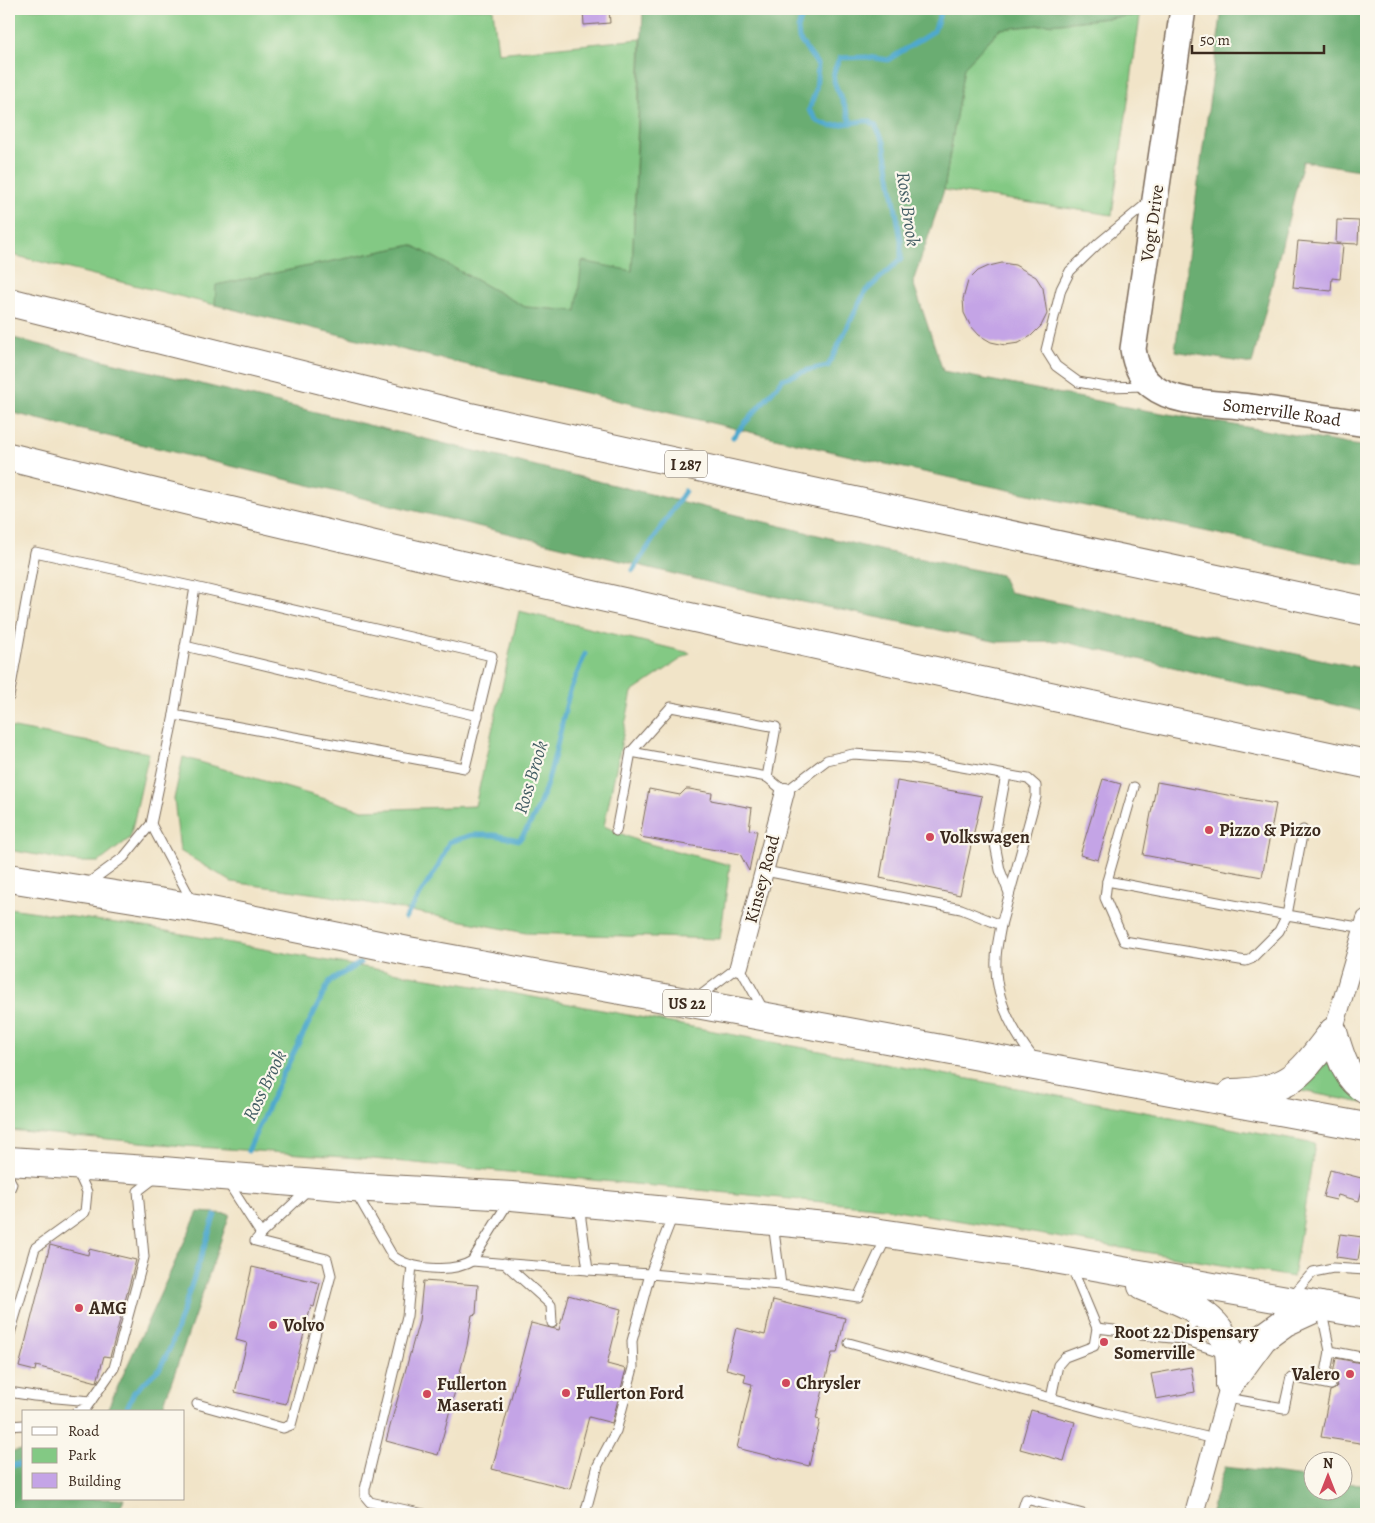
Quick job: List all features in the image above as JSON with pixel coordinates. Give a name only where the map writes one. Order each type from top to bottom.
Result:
[{"type":"highway","name":"I 287","points":[[9,302],[470,417],[1366,611]]},
{"type":"highway","points":[[9,457],[395,550],[717,624],[1366,764]]},
{"type":"highway","points":[[9,873],[52,884]]},
{"type":"highway","name":"US 22","points":[[9,878],[196,908],[408,951],[690,1004],[1366,1127]]},
{"type":"highway","points":[[1333,1032],[1345,1067],[1351,1076],[1366,1090]]},
{"type":"highway","points":[[1194,1095],[1251,1092],[1290,1081],[1309,1064],[1333,1032]]},
{"type":"highway","points":[[9,1161],[163,1171],[315,1184],[512,1196],[846,1228],[1096,1266],[1366,1314]]},
{"type":"highway","points":[[1096,1266],[1201,1312],[1217,1327],[1224,1338],[1229,1355],[1229,1391]]},
{"type":"highway","points":[[1229,1391],[1263,1338],[1285,1322],[1320,1306]]},
{"type":"street","name":"Vogt Drive","points":[[1183,9],[1133,349],[1135,364],[1152,386],[1169,395],[1196,401]]},
{"type":"street","name":"Somerville Road","points":[[1196,401],[1246,406],[1366,424]]},
{"type":"street","name":"Kinsey Road","points":[[739,966],[785,792]]},
{"type":"street","points":[[1333,1032],[1359,965],[1365,923]]},
{"type":"street","points":[[1194,1514],[1229,1391]]},
{"type":"lane","points":[[1152,386],[1133,388],[1106,387],[1078,382],[1056,366],[1046,350],[1061,289],[1070,271],[1156,196]]},
{"type":"lane","points":[[9,697],[35,552],[492,656],[465,768],[174,715]]},
{"type":"lane","points":[[81,889],[124,858],[151,824],[174,715],[195,587]]},
{"type":"lane","points":[[185,646],[478,716]]},
{"type":"lane","points":[[616,831],[631,752],[672,707],[776,727],[767,777]]},
{"type":"lane","points":[[631,752],[767,777],[785,792],[827,760],[853,754],[912,758],[1032,781],[1037,790],[1009,893],[996,959],[998,993],[1008,1018],[1020,1040],[1041,1068]]},
{"type":"lane","points":[[1006,775],[994,839],[1000,870],[1009,893]]},
{"type":"lane","points":[[1134,786],[1107,881],[1105,898],[1124,941],[1246,961],[1251,959],[1279,931],[1287,916],[1303,830]]},
{"type":"lane","points":[[151,824],[196,908]]},
{"type":"lane","points":[[765,871],[961,909],[1001,926]]},
{"type":"lane","points":[[1107,881],[1287,916],[1365,923]]},
{"type":"lane","points":[[690,1004],[739,966],[767,1018]]},
{"type":"lane","points":[[9,1337],[35,1248],[85,1212],[87,1192],[74,1165]]},
{"type":"lane","points":[[81,1410],[86,1408],[114,1368],[144,1257],[138,1191],[163,1171]]},
{"type":"lane","points":[[224,1176],[261,1234]]},
{"type":"lane","points":[[9,1178],[12,1184],[9,1191]]},
{"type":"lane","points":[[197,1404],[282,1428],[291,1425],[331,1275],[327,1259],[255,1241],[315,1184]]},
{"type":"lane","points":[[352,1186],[392,1255],[399,1262],[450,1269],[466,1265],[472,1261],[512,1196]]},
{"type":"lane","points":[[578,1202],[588,1270]]},
{"type":"lane","points":[[585,1514],[598,1465],[616,1431],[633,1368],[632,1341],[650,1274],[675,1211]]},
{"type":"lane","points":[[772,1221],[781,1285]]},
{"type":"lane","points":[[472,1261],[781,1285],[858,1297],[888,1234]]},
{"type":"lane","points":[[504,1262],[551,1305],[552,1322]]},
{"type":"lane","points":[[1051,1398],[1058,1365],[1065,1357],[1094,1346],[1096,1328],[1069,1262]]},
{"type":"lane","points":[[412,1265],[407,1316],[365,1489],[365,1496],[370,1502],[424,1514]]},
{"type":"lane","points":[[1288,1300],[1313,1272],[1333,1268],[1366,1270]]},
{"type":"lane","points":[[1229,1391],[1284,1408],[1291,1377],[1327,1384],[1330,1351],[1320,1306]]},
{"type":"lane","points":[[1182,1339],[1201,1312]]},
{"type":"lane","points":[[1096,1328],[1114,1330]]},
{"type":"lane","points":[[1141,1335],[1182,1339],[1229,1355]]},
{"type":"lane","points":[[849,1343],[1051,1398],[1215,1439]]},
{"type":"lane","points":[[1330,1351],[1366,1358]]},
{"type":"lane","points":[[9,1392],[34,1396],[91,1400]]},
{"type":"lane","points":[[9,1426],[22,1425]]},
{"type":"lane","points":[[1021,1514],[1026,1498],[1083,1514]]},
{"type":"green space","points":[[9,9],[493,9],[498,53],[641,39],[632,272],[576,311],[525,307],[412,245],[217,285],[215,305],[9,254]]},
{"type":"green space","points":[[643,9],[1140,9],[1139,15],[1000,29],[964,67],[944,190],[913,282],[943,371],[1114,405],[1366,447],[1366,565],[876,462],[215,305],[216,285],[412,245],[525,307],[576,311],[582,261],[632,271]]},
{"type":"green space","points":[[1141,9],[1112,215],[944,190],[964,67],[1000,29],[1138,15]]},
{"type":"green space","points":[[1222,9],[1366,9],[1366,171],[1303,161],[1252,364],[1175,351]]},
{"type":"green space","points":[[9,337],[879,550],[1001,575],[1009,592],[1366,669],[1366,712],[1061,641],[998,642],[724,586],[9,412]]},
{"type":"green space","points":[[519,611],[690,653],[632,692],[604,826],[638,841],[730,865],[720,939],[526,933],[331,896],[232,882],[180,851],[174,799],[183,757],[363,810],[475,806]]},
{"type":"green space","points":[[9,727],[149,753],[130,838],[99,862],[77,862],[9,850]]},
{"type":"green space","points":[[9,908],[145,927],[474,986],[1315,1144],[1293,1277],[885,1208],[373,1159],[184,1146],[9,1130]]},
{"type":"green space","points":[[1327,1053],[1363,1103],[1297,1090]]},
{"type":"green space","points":[[198,1212],[230,1214],[162,1410],[107,1410]]},
{"type":"green space","points":[[22,1450],[22,1500],[124,1500],[117,1514],[9,1514],[9,1452]]},
{"type":"green space","points":[[1225,1467],[1302,1477],[1302,1500],[1352,1500],[1352,1484],[1366,1486],[1366,1514],[1210,1514]]},
{"type":"building","points":[[583,9],[609,9],[610,23],[584,25]]},
{"type":"building","points":[[1337,220],[1359,221],[1358,244],[1336,243]]},
{"type":"building","points":[[1298,241],[1343,245],[1340,279],[1332,278],[1331,291],[1293,287]]},
{"type":"building","points":[[1002,263],[1015,265],[1036,277],[1043,288],[1047,314],[1041,326],[1031,336],[1019,343],[1005,345],[991,342],[979,335],[970,325],[964,313],[963,299],[968,281],[978,271]]},
{"type":"building","points":[[1103,779],[1121,784],[1098,860],[1080,855]]},
{"type":"building","name":"Volkswagen","points":[[897,781],[982,796],[960,895],[880,878]]},
{"type":"building","name":"Pizzo & Pizzo","points":[[1157,782],[1276,804],[1262,877],[1143,855]]},
{"type":"building","points":[[649,789],[680,795],[686,789],[712,793],[711,800],[752,808],[749,830],[757,831],[749,871],[740,854],[640,837]]},
{"type":"building","points":[[1330,1170],[1365,1179],[1359,1201],[1338,1195],[1336,1200],[1323,1197]]},
{"type":"building","points":[[1340,1234],[1362,1237],[1358,1260],[1336,1257]]},
{"type":"building","name":"AMG","points":[[50,1245],[88,1255],[89,1249],[136,1260],[110,1357],[104,1356],[97,1382],[36,1366],[35,1371],[19,1367]]},
{"type":"building","name":"Volvo","points":[[252,1267],[320,1283],[314,1307],[311,1306],[286,1404],[235,1392],[247,1343],[236,1340]]},
{"type":"building","name":"Fullerton Maserati","points":[[423,1281],[478,1285],[476,1314],[472,1315],[467,1346],[438,1455],[386,1441],[419,1321]]},
{"type":"building","name":"Fullerton Ford","points":[[568,1295],[621,1309],[607,1364],[626,1369],[612,1423],[589,1417],[570,1489],[492,1469],[531,1323],[559,1330]]},
{"type":"building","name":"Chrysler","points":[[773,1300],[845,1318],[837,1353],[832,1353],[816,1419],[820,1420],[809,1466],[737,1448],[752,1384],[744,1382],[746,1374],[726,1369],[736,1328],[765,1335]]},
{"type":"building","points":[[1336,1358],[1366,1364],[1366,1444],[1321,1437],[1330,1391],[1337,1386],[1332,1379]]},
{"type":"building","points":[[1191,1367],[1195,1392],[1156,1399],[1151,1374]]},
{"type":"building","points":[[1031,1410],[1075,1422],[1064,1461],[1020,1449]]},
{"type":"waterway","name":"Ross Brook","points":[[733,437],[783,379],[808,370],[828,366],[865,292],[901,259],[901,240],[884,142],[875,125],[869,121],[863,121],[830,126],[817,121],[809,110],[816,90],[818,65],[799,39],[798,29],[804,9]]},
{"type":"waterway","points":[[851,123],[833,77],[840,58],[867,57],[888,60],[934,31],[942,9]]},
{"type":"waterway","name":"Ross Brook","points":[[633,570],[685,491]]},
{"type":"waterway","name":"Ross Brook","points":[[405,918],[439,865],[449,842],[472,835],[494,835],[519,840],[529,826],[544,791],[568,698],[585,654]]},
{"type":"waterway","name":"Ross Brook","points":[[248,1151],[279,1082],[330,981],[360,963]]},
{"type":"waterway","name":"Ross Brook","points":[[126,1410],[134,1392],[160,1368],[171,1346],[215,1215]]},
{"type":"waterway","name":"Ross Brook","points":[[9,1466],[22,1463]]},
{"type":"place","name":"Pizzo & Pizzo","points":[[1209,830]]},
{"type":"place","name":"Volkswagen","points":[[930,837]]},
{"type":"place","name":"AMG","points":[[79,1308]]},
{"type":"place","name":"Volvo","points":[[273,1325]]},
{"type":"place","name":"Root 22 Dispensary Somerville","points":[[1104,1342]]},
{"type":"place","name":"Valero","points":[[1350,1374]]},
{"type":"place","name":"Chrysler","points":[[786,1383]]},
{"type":"place","name":"Fullerton Ford","points":[[566,1393]]},
{"type":"place","name":"Fullerton Maserati","points":[[427,1394]]}]
